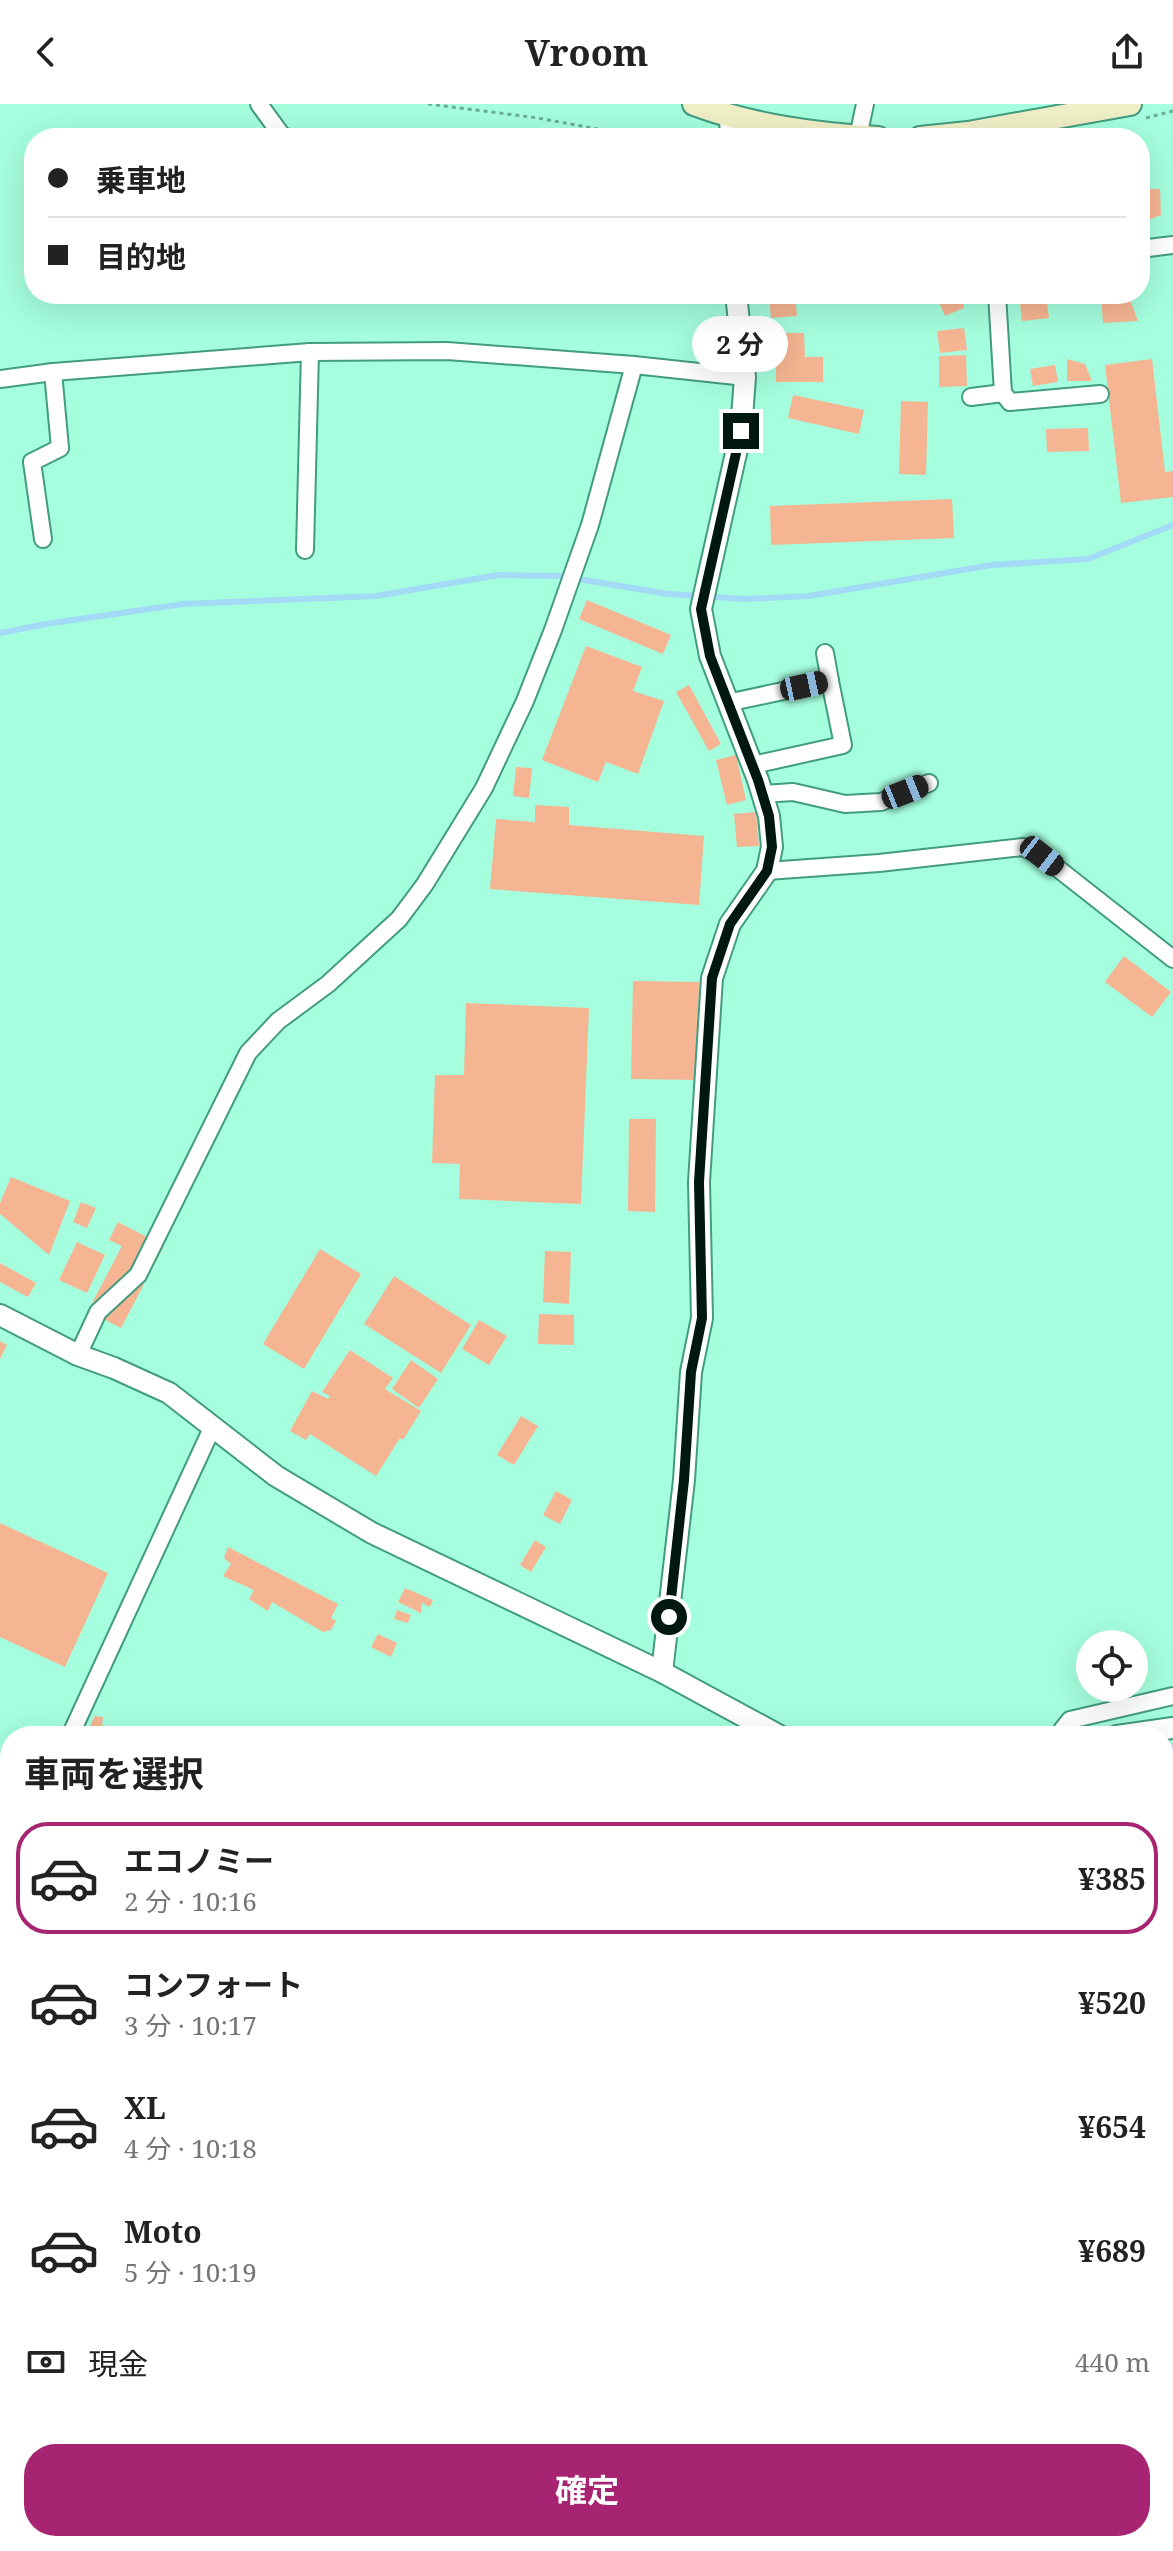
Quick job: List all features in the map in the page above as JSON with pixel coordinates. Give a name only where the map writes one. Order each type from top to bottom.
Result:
[{"type":"main road","points":[[694,104],[730,128]]},
{"type":"main road","points":[[996,128],[1130,104]]},
{"type":"street","points":[[259,104],[276,128]]},
{"type":"street","points":[[865,104],[867,128]]},
{"type":"street","points":[[1150,248],[1173,245]]},
{"type":"street","points":[[662,1672],[684,1480],[691,1372],[702,1318],[699,1182],[712,978],[730,924],[767,871],[772,847],[769,816],[753,765],[710,656],[701,609],[741,431],[745,377],[737,304]]},
{"type":"street","points":[[998,304],[1003,393],[1010,402],[1100,394]]},
{"type":"street","points":[[0,379],[310,352],[447,351],[745,377]]},
{"type":"street","points":[[305,550],[310,352]]},
{"type":"street","points":[[78,1355],[98,1312],[138,1275],[248,1053],[278,1021],[328,984],[399,919],[425,884],[484,788],[525,701],[553,630],[590,525],[634,365]]},
{"type":"street","points":[[43,539],[32,462],[60,448],[53,372]]},
{"type":"street","points":[[971,397],[1003,393]]},
{"type":"street","points":[[753,765],[843,745],[825,653]]},
{"type":"street","points":[[727,703],[830,681]]},
{"type":"street","points":[[762,794],[793,792],[845,804],[881,802],[929,783]]},
{"type":"street","points":[[767,871],[879,863],[1023,847],[1042,856],[1173,959]]},
{"type":"street","points":[[0,1315],[78,1355],[169,1393],[276,1476],[372,1533],[662,1672],[762,1726]]},
{"type":"street","points":[[75,1726],[213,1426]]},
{"type":"street","points":[[1065,1726],[1070,1720],[1173,1696]]},
{"type":"path","points":[[428,104],[592,128]]},
{"type":"building","points":[[1150,189],[1160,189],[1161,215],[1150,219]]},
{"type":"building","points":[[770,304],[796,304],[797,316],[771,318]]},
{"type":"building","points":[[940,304],[964,304],[964,308],[945,316]]},
{"type":"building","points":[[1020,304],[1047,304],[1049,318],[1022,321]]},
{"type":"building","points":[[1102,304],[1132,304],[1138,321],[1103,323]]},
{"type":"building","points":[[964,328],[967,350],[940,353],[937,331]]},
{"type":"building","points":[[775,333],[804,333],[805,357],[823,357],[823,382],[776,382]]},
{"type":"building","points":[[966,355],[967,386],[939,387],[939,356]]},
{"type":"building","points":[[1067,359],[1085,364],[1092,381],[1067,381]]},
{"type":"building","points":[[1152,359],[1165,472],[1173,471],[1173,497],[1121,503],[1105,365]]},
{"type":"building","points":[[1055,365],[1058,382],[1033,386],[1030,369]]},
{"type":"building","points":[[793,395],[864,410],[859,434],[788,418]]},
{"type":"building","points":[[901,401],[928,402],[926,475],[899,474]]},
{"type":"building","points":[[1088,428],[1089,451],[1047,452],[1046,429]]},
{"type":"building","points":[[952,499],[954,538],[771,545],[770,506]]},
{"type":"building","points":[[587,600],[671,635],[663,654],[579,619]]},
{"type":"building","points":[[586,646],[642,667],[633,691],[664,701],[638,774],[606,762],[598,782],[542,760]]},
{"type":"building","points":[[689,685],[721,744],[709,751],[676,692]]},
{"type":"building","points":[[736,755],[746,800],[727,805],[716,760]]},
{"type":"building","points":[[516,767],[532,768],[529,798],[513,796]]},
{"type":"building","points":[[535,805],[569,807],[569,825],[704,836],[699,905],[490,889],[496,819],[535,822]]},
{"type":"building","points":[[756,812],[759,846],[737,847],[734,814]]},
{"type":"building","points":[[1124,956],[1171,992],[1152,1017],[1105,982]]},
{"type":"building","points":[[633,981],[699,982],[697,1080],[631,1079]]},
{"type":"building","points":[[466,1003],[589,1008],[581,1204],[459,1199],[460,1164],[432,1163],[435,1075],[464,1075]]},
{"type":"building","points":[[629,1119],[656,1119],[655,1212],[628,1211]]},
{"type":"building","points":[[11,1177],[70,1201],[49,1255],[0,1214],[0,1203]]},
{"type":"building","points":[[81,1202],[96,1208],[87,1228],[73,1222]]},
{"type":"building","points":[[118,1222],[164,1246],[121,1328],[88,1311],[122,1246],[109,1240]]},
{"type":"building","points":[[77,1242],[105,1255],[87,1293],[59,1280]]},
{"type":"building","points":[[320,1249],[361,1274],[304,1369],[263,1344]]},
{"type":"building","points":[[545,1251],[571,1252],[569,1304],[543,1302]]},
{"type":"building","points":[[0,1263],[36,1283],[28,1297],[0,1282]]},
{"type":"building","points":[[394,1276],[471,1325],[441,1373],[364,1324]]},
{"type":"building","points":[[539,1314],[574,1315],[574,1345],[538,1344]]},
{"type":"building","points":[[479,1320],[507,1336],[489,1365],[462,1349]]},
{"type":"building","points":[[0,1341],[7,1345],[0,1359]]},
{"type":"building","points":[[350,1350],[393,1378],[385,1389],[421,1411],[376,1476],[310,1434],[306,1440],[290,1431],[312,1391],[328,1399],[330,1396],[322,1392]]},
{"type":"building","points":[[411,1360],[438,1379],[419,1408],[392,1389]]},
{"type":"building","points":[[521,1416],[538,1426],[514,1465],[497,1455]]},
{"type":"building","points":[[556,1491],[572,1500],[560,1524],[543,1515]]},
{"type":"building","points":[[0,1523],[108,1573],[65,1667],[0,1637]]},
{"type":"building","points":[[535,1540],[546,1547],[531,1572],[520,1565]]},
{"type":"building","points":[[228,1547],[338,1604],[331,1618],[336,1621],[331,1630],[323,1632],[272,1602],[268,1611],[249,1599],[254,1590],[223,1576],[231,1564],[224,1558]]},
{"type":"building","points":[[405,1588],[433,1600],[430,1607],[422,1603],[421,1613],[398,1602]]},
{"type":"building","points":[[397,1610],[411,1615],[408,1623],[394,1619]]},
{"type":"building","points":[[378,1634],[397,1643],[391,1657],[371,1647]]},
{"type":"building","points":[[95,1716],[103,1717],[104,1726],[90,1726]]},
{"type":"waterway","points":[[0,633],[183,604],[376,596],[498,575],[560,576],[668,594],[745,599],[809,596],[992,565],[1088,559],[1173,525]]},
{"type":"route","points":[[669,1617],[684,1480],[691,1372],[702,1318],[699,1182],[712,978],[730,924],[767,871],[772,847],[769,816],[710,656],[701,609],[741,431]]}]
